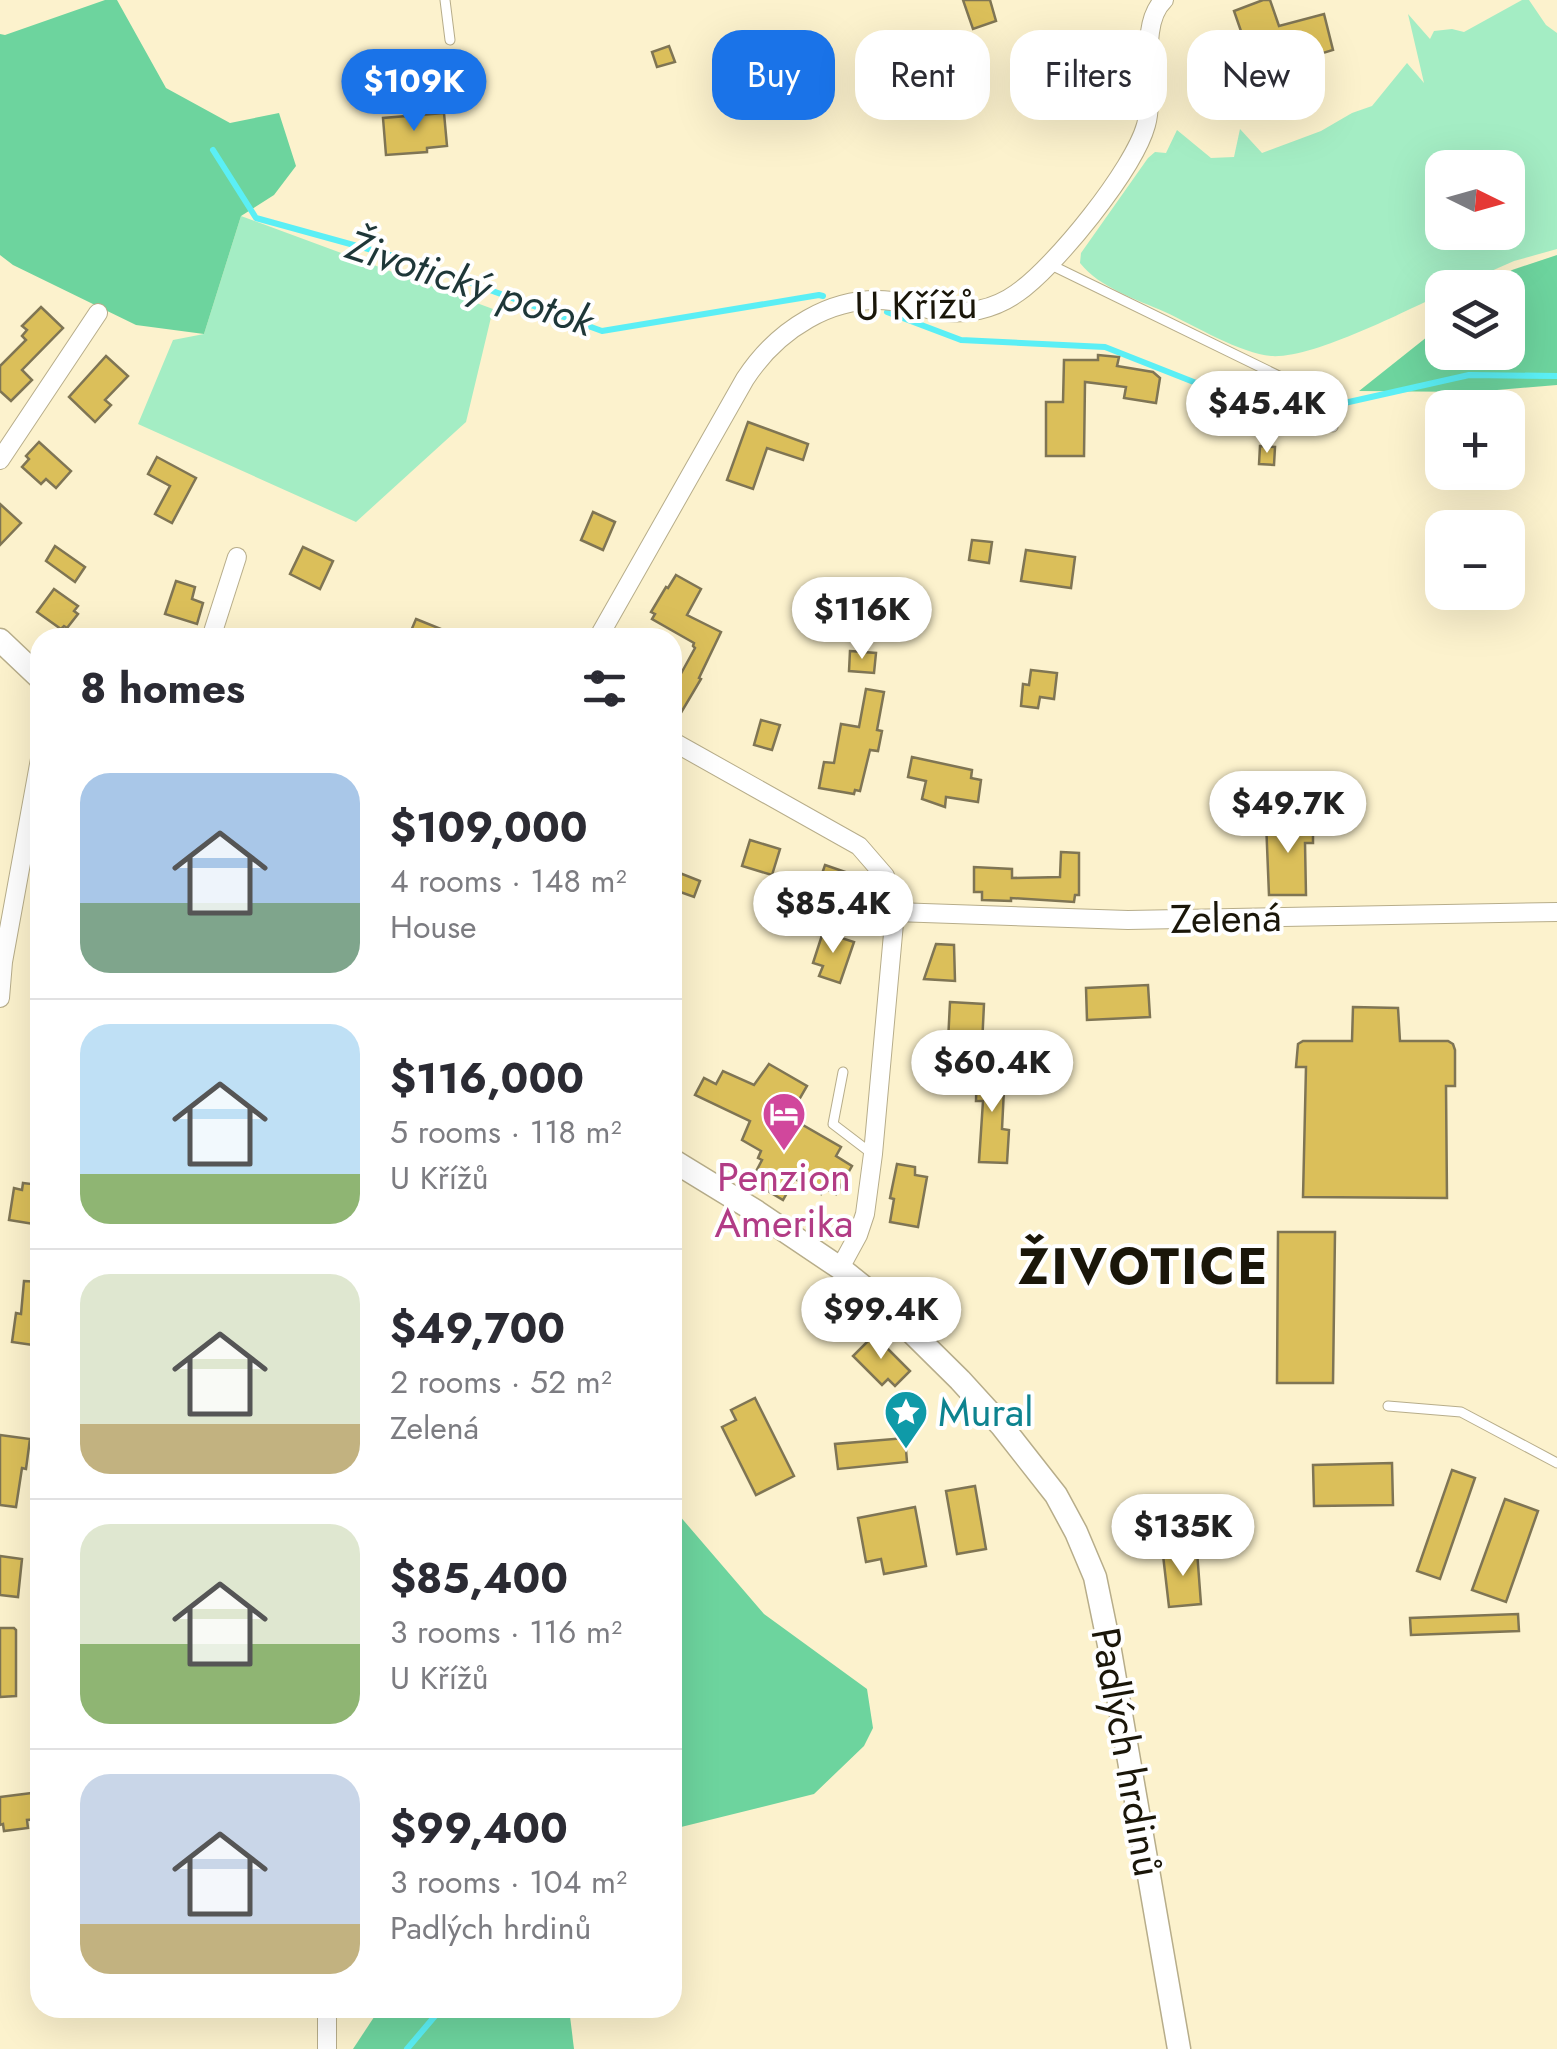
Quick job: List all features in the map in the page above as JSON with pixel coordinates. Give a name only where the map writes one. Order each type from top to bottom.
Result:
[{"type":"street","name":"U Křížů","points":[[604,628],[745,379],[780,336],[822,312],[847,304],[894,300],[947,312],[980,309],[1012,296],[1050,264],[1122,174],[1140,143],[1150,112],[1150,36],[1158,2]]},
{"type":"street","points":[[0,460],[98,313]]},
{"type":"street","points":[[213,628],[237,556]]},
{"type":"street","points":[[0,640],[30,668]]},
{"type":"street","points":[[682,747],[859,846],[885,876],[895,912],[873,1154],[865,1214],[840,1268]]},
{"type":"street","points":[[0,998],[2,962],[30,812]]},
{"type":"street","name":"Zelená","points":[[895,912],[1128,920],[1557,912]]},
{"type":"street","name":"Padlých hrdinů","points":[[682,1166],[840,1268],[906,1325],[1000,1425],[1056,1495],[1095,1577],[1179,2049]]},
{"type":"street","points":[[327,2049],[328,2018]]},
{"type":"lane","points":[[444,0],[450,40]]},
{"type":"lane","points":[[1050,264],[1320,396],[1333,427]]},
{"type":"lane","points":[[843,1072],[833,1124],[873,1154]]},
{"type":"lane","points":[[1388,1406],[1460,1412],[1557,1463]]},
{"type":"green space","points":[[105,0],[117,0],[166,88],[230,123],[279,113],[296,166],[274,195],[241,216],[204,334],[136,325],[0,255],[0,34]]},
{"type":"green space","points":[[1522,0],[1529,0],[1546,25],[1557,33],[1557,249],[1494,270],[1425,270],[1425,302],[1333,342],[1271,356],[1232,345],[1119,292],[1080,263],[1081,253],[1148,158],[1155,152],[1166,153],[1177,130],[1211,158],[1234,157],[1240,129],[1262,153],[1372,106],[1407,63],[1424,83],[1408,14],[1430,39],[1434,31],[1464,32]]},
{"type":"green space","points":[[241,216],[493,309],[466,422],[356,522],[138,424],[173,340],[204,334]]},
{"type":"green space","points":[[1557,255],[1557,385],[1498,390],[1359,391],[1425,339],[1425,370],[1525,370],[1525,270],[1512,270]]},
{"type":"green space","points":[[682,1519],[764,1614],[867,1689],[873,1728],[864,1746],[814,1794],[682,1827]]},
{"type":"green space","points":[[373,2018],[570,2018],[574,2049],[353,2049]]},
{"type":"building","points":[[963,0],[990,0],[996,21],[973,29]]},
{"type":"building","points":[[1270,0],[1279,26],[1324,14],[1333,50],[1325,52],[1325,30],[1241,30],[1234,11]]},
{"type":"building","points":[[669,46],[675,62],[657,67],[652,52]]},
{"type":"building","points":[[444,113],[447,146],[427,148],[427,152],[386,155],[383,118]]},
{"type":"building","points":[[41,307],[63,328],[22,370],[32,380],[11,401],[0,391],[0,366],[26,340],[22,336],[27,330],[22,326]]},
{"type":"building","points":[[1098,355],[1119,357],[1117,366],[1153,372],[1160,378],[1156,403],[1124,398],[1126,387],[1085,382],[1084,456],[1046,456],[1046,402],[1063,402],[1064,360],[1098,360]]},
{"type":"building","points":[[106,356],[128,376],[105,400],[111,405],[95,422],[69,397]]},
{"type":"building","points":[[748,422],[808,444],[803,460],[767,448],[753,489],[727,480]]},
{"type":"building","points":[[39,442],[71,471],[56,488],[46,479],[41,484],[22,467]]},
{"type":"building","points":[[1260,446],[1275,447],[1274,465],[1259,464]]},
{"type":"building","points":[[157,457],[196,478],[172,523],[155,514],[170,486],[148,474]]},
{"type":"building","points":[[0,504],[21,523],[0,545]]},
{"type":"building","points":[[593,512],[615,522],[603,550],[581,540]]},
{"type":"building","points":[[972,540],[992,542],[989,563],[969,560]]},
{"type":"building","points":[[55,546],[85,567],[75,582],[46,561]]},
{"type":"building","points":[[303,547],[333,561],[320,589],[290,574]]},
{"type":"building","points":[[1026,550],[1075,557],[1071,588],[1021,581]]},
{"type":"building","points":[[676,575],[701,589],[687,615],[721,632],[682,711],[682,672],[695,648],[694,643],[682,636],[682,628],[668,628],[652,619],[655,614],[651,612]]},
{"type":"building","points":[[176,581],[195,587],[192,599],[203,603],[197,624],[165,614]]},
{"type":"building","points":[[54,589],[78,606],[74,611],[78,614],[67,628],[60,628],[37,612]]},
{"type":"building","points":[[416,619],[438,628],[412,628]]},
{"type":"building","points":[[850,651],[876,653],[874,673],[849,671]]},
{"type":"building","points":[[1031,670],[1057,673],[1054,699],[1040,697],[1038,708],[1021,706],[1023,684],[1029,685]]},
{"type":"building","points":[[866,689],[884,692],[877,730],[882,731],[878,751],[870,750],[860,791],[855,790],[854,794],[819,788],[824,762],[834,763],[841,724],[859,727]]},
{"type":"building","points":[[761,720],[780,725],[772,750],[754,745]]},
{"type":"building","points":[[912,757],[972,770],[971,778],[981,780],[978,802],[946,797],[945,807],[922,799],[926,781],[908,777]]},
{"type":"building","points":[[1266,821],[1313,821],[1313,843],[1305,843],[1306,895],[1269,895]]},
{"type":"building","points":[[750,840],[780,849],[772,875],[742,866]]},
{"type":"building","points":[[1061,852],[1079,853],[1079,895],[1075,895],[1074,902],[982,900],[982,892],[974,892],[974,867],[1012,869],[1012,878],[1060,877]]},
{"type":"building","points":[[825,865],[857,876],[846,908],[814,897]]},
{"type":"building","points":[[682,874],[700,881],[694,897],[682,893]]},
{"type":"building","points":[[823,932],[854,942],[840,983],[819,976],[823,966],[813,963]]},
{"type":"building","points":[[936,944],[954,945],[955,981],[924,979]]},
{"type":"building","points":[[1148,985],[1150,1017],[1087,1020],[1086,988]]},
{"type":"building","points":[[950,1002],[984,1004],[982,1045],[948,1042]]},
{"type":"building","points":[[1353,1007],[1398,1008],[1400,1041],[1453,1044],[1455,1086],[1446,1086],[1447,1198],[1303,1197],[1306,1067],[1296,1067],[1298,1044],[1352,1041]]},
{"type":"building","points":[[769,1064],[807,1086],[789,1117],[841,1147],[836,1156],[852,1166],[836,1194],[824,1188],[821,1194],[795,1179],[783,1200],[751,1181],[762,1160],[758,1158],[761,1151],[742,1140],[750,1121],[695,1095],[704,1078],[716,1084],[723,1071],[754,1085]]},
{"type":"building","points":[[977,1067],[1005,1069],[1002,1129],[1009,1130],[1007,1163],[979,1162],[983,1101],[976,1101]]},
{"type":"building","points":[[897,1164],[915,1167],[915,1175],[927,1177],[918,1227],[890,1222]]},
{"type":"building","points":[[23,1183],[30,1184],[30,1223],[9,1220],[14,1188],[22,1190]]},
{"type":"building","points":[[1278,1232],[1335,1232],[1333,1383],[1277,1383]]},
{"type":"building","points":[[24,1281],[30,1281],[30,1345],[12,1342],[16,1313],[21,1314]]},
{"type":"building","points":[[874,1335],[910,1371],[895,1386],[888,1379],[882,1385],[853,1356]]},
{"type":"building","points":[[755,1398],[794,1476],[756,1495],[722,1427],[736,1420],[731,1410]]},
{"type":"building","points":[[0,1435],[30,1439],[16,1507],[0,1505]]},
{"type":"building","points":[[905,1438],[907,1462],[838,1469],[835,1444]]},
{"type":"building","points":[[1392,1463],[1393,1505],[1314,1506],[1313,1465]]},
{"type":"building","points":[[1452,1470],[1475,1478],[1440,1579],[1417,1571]]},
{"type":"building","points":[[975,1486],[986,1549],[957,1554],[946,1491]]},
{"type":"building","points":[[1505,1499],[1538,1511],[1506,1602],[1472,1590]]},
{"type":"building","points":[[915,1507],[926,1566],[884,1574],[881,1559],[866,1562],[858,1518]]},
{"type":"building","points":[[1197,1551],[1201,1604],[1169,1607],[1163,1555]]},
{"type":"building","points":[[0,1556],[22,1559],[18,1597],[0,1595]]},
{"type":"building","points":[[1518,1614],[1519,1631],[1411,1635],[1410,1618]]},
{"type":"building","points":[[0,1628],[16,1630],[16,1696],[0,1697]]},
{"type":"building","points":[[30,1793],[28,1828],[4,1831],[3,1824],[0,1825],[0,1797]]},
{"type":"waterway","name":"Životický potok","points":[[213,150],[256,218],[408,260],[602,331],[823,296]]},
{"type":"waterway","name":"Životický potok","points":[[887,312],[961,340],[1105,347],[1252,405],[1305,406]]},
{"type":"waterway","name":"Životický potok","points":[[1340,404],[1469,375],[1557,376]]},
{"type":"waterway","points":[[407,2049],[433,2018]]},
{"type":"place","name":"Penzion Amerika","points":[[784,1152]]},
{"type":"place","name":"Mural","points":[[906,1450]]},
{"type":"district","name":"ŽIVOTICE","points":[[1144,1266]]}]
